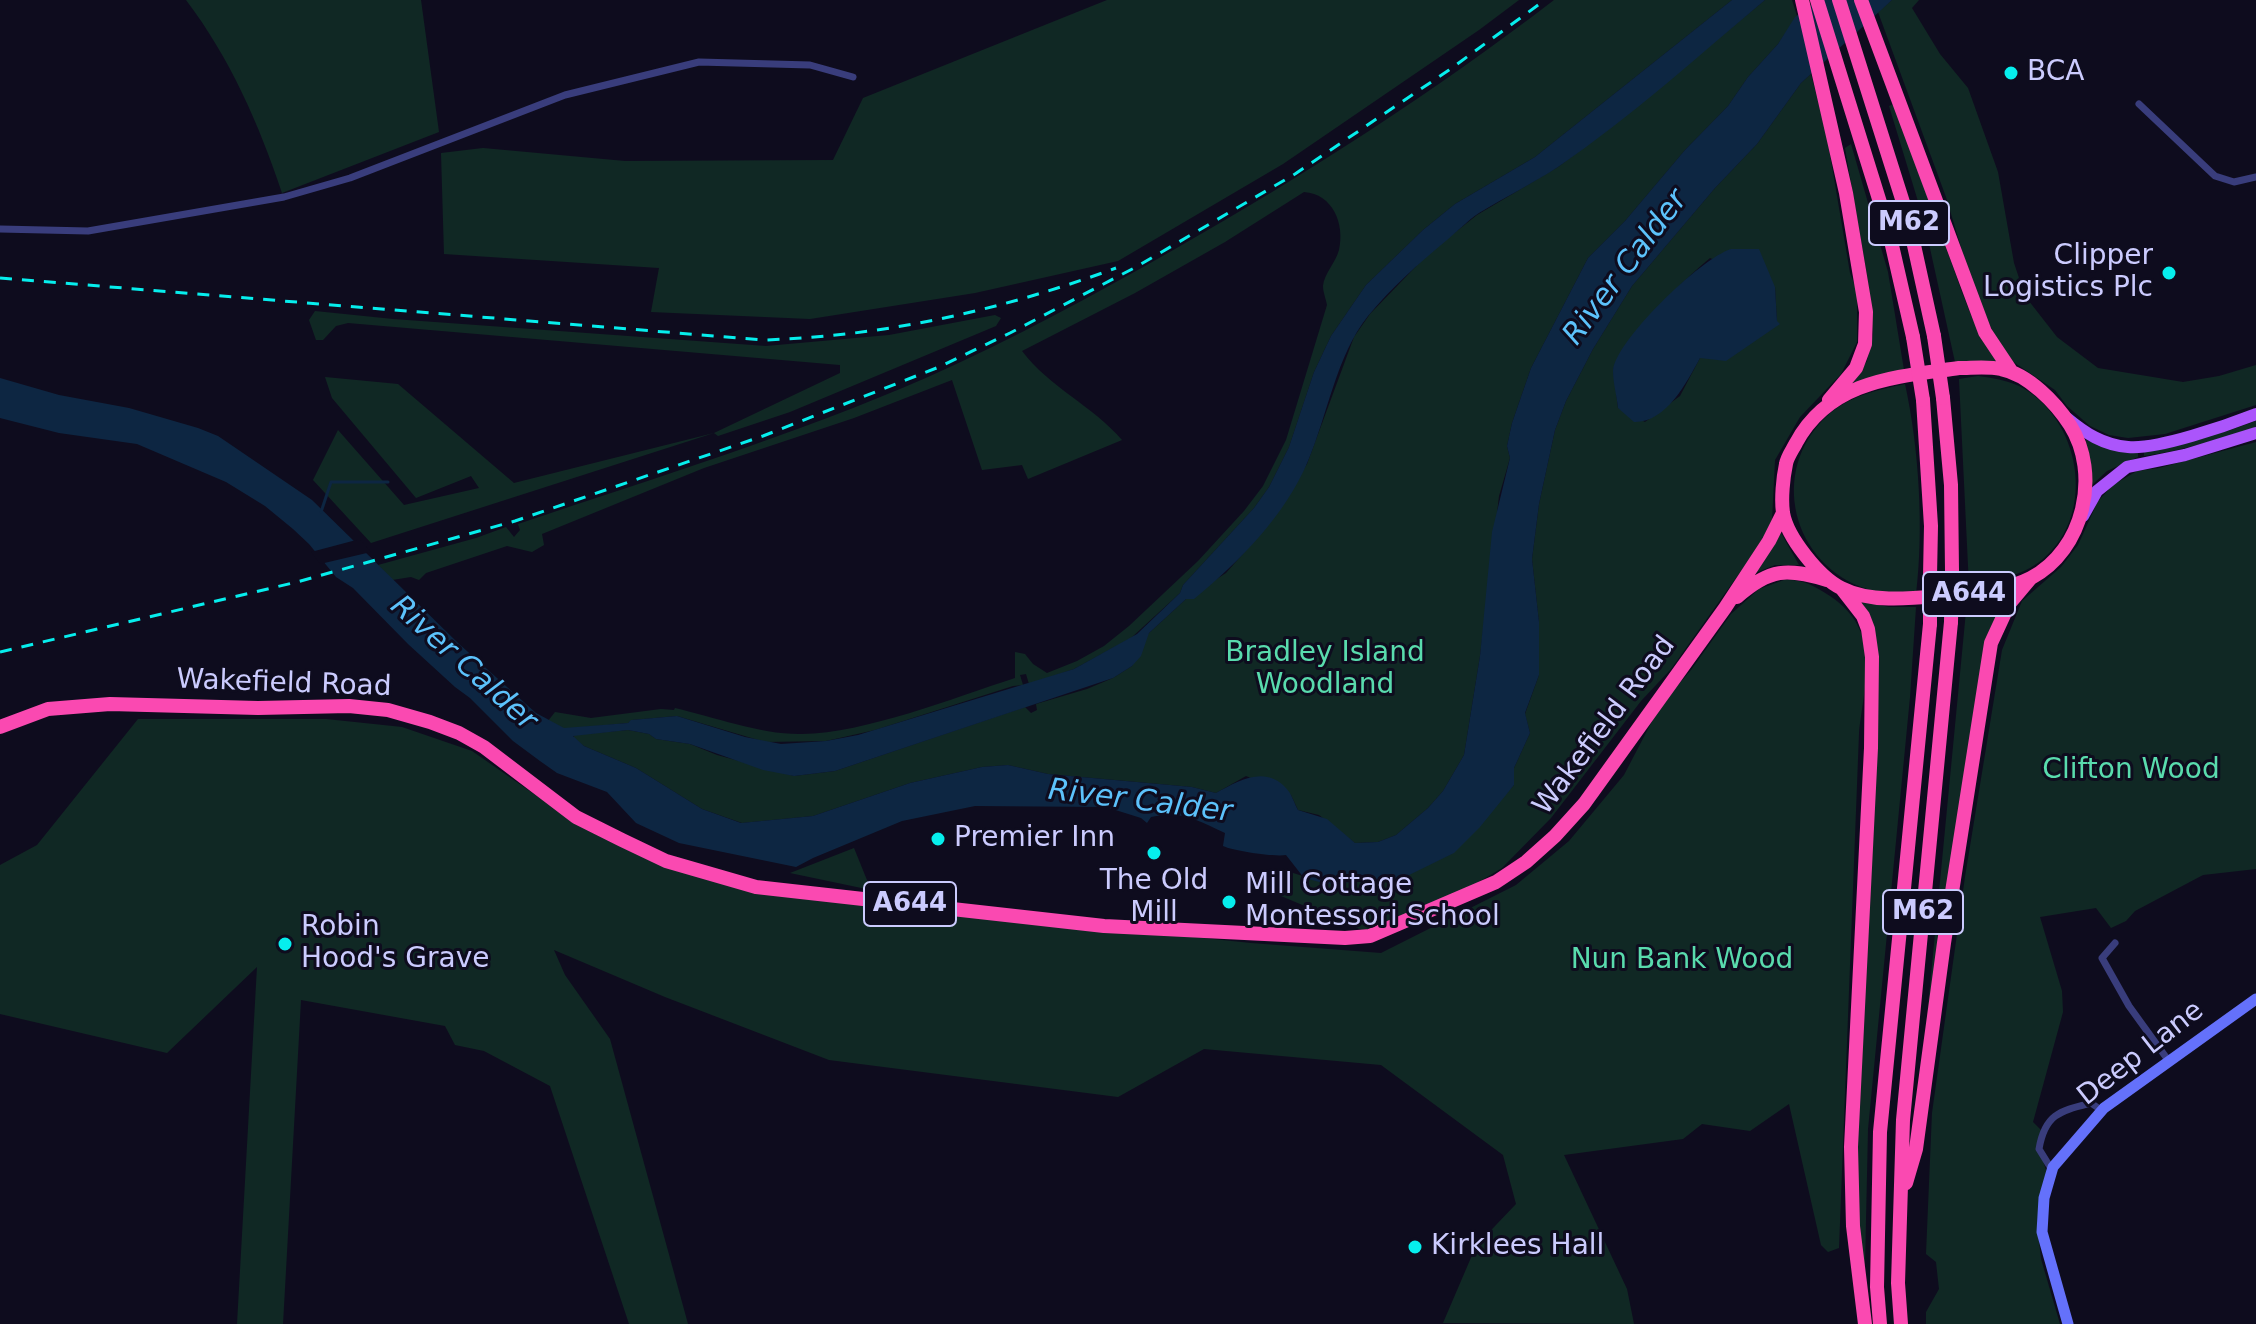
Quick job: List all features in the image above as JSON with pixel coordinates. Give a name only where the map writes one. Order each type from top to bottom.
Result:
[{"type":"highway","points":[[1802,0],[1832,126],[1866,312],[1865,344],[1856,368],[1823,406]]},
{"type":"highway","name":"M62","points":[[1817,0],[1888,228],[1913,337],[1923,400],[1931,526],[1930,624],[1880,1132],[1877,1287],[1880,1324]]},
{"type":"highway","name":"M62","points":[[1839,0],[1908,218],[1934,336],[1951,485],[1951,622],[1903,1120],[1898,1283],[1901,1324]]},
{"type":"highway","points":[[1861,0],[1985,332],[2011,371]]},
{"type":"highway","name":"A644","points":[[1959,368],[2011,371],[2034,385],[2064,416],[2078,437],[2085,478],[2081,520],[2054,560],[2030,579],[1986,593],[1874,597],[1837,585],[1799,549],[1783,513],[1786,462],[1805,427],[1823,406],[1888,378],[1959,368]]},
{"type":"highway","name":"Wakefield Road","points":[[0,727],[48,709],[110,704],[258,708],[349,706],[388,710],[459,733],[484,747],[576,817],[622,840],[666,861],[756,887],[1104,926],[1345,938],[1370,936],[1496,882],[1541,849],[1584,804],[1725,608],[1769,541],[1783,513]]},
{"type":"highway","name":"Wakefield Road","points":[[1725,608],[1760,579],[1778,572],[1798,571],[1837,585]]},
{"type":"highway","points":[[1900,1203],[1916,1149],[1946,928],[1991,643],[2009,604],[2030,579]]},
{"type":"highway","points":[[1837,585],[1863,616],[1872,657],[1871,748],[1851,1147],[1853,1226],[1865,1324]]},
{"type":"main road","name":"A644","points":[[2064,416],[2084,433],[2105,443],[2131,448],[2180,439],[2256,414]]},
{"type":"main road","name":"A644","points":[[2081,520],[2097,491],[2127,467],[2185,455],[2256,433]]},
{"type":"street","points":[[0,229],[88,231],[284,197],[350,178],[565,95],[699,62],[810,65],[853,77]]},
{"type":"street","points":[[2139,104],[2215,176],[2234,182],[2256,177]]},
{"type":"street","points":[[2115,943],[2102,958],[2129,1006],[2168,1060]]},
{"type":"street","name":"Deep Lane","points":[[2068,1324],[2042,1232],[2044,1198],[2052,1170],[2101,1110],[2256,999]]},
{"type":"street","points":[[2052,1170],[2039,1149],[2042,1131],[2048,1121],[2063,1110],[2091,1103],[2101,1110]]},
{"type":"green space","points":[[186,0],[421,0],[439,132],[282,193],[242,92]]},
{"type":"green space","points":[[1107,0],[1519,0],[1283,164],[1118,261],[975,293],[810,319],[651,312],[659,268],[444,254],[441,153],[483,148],[625,161],[833,160],[863,98]]},
{"type":"green space","points":[[1554,0],[1732,0],[1535,157],[1455,204],[1366,285],[1331,336],[1314,372],[1289,447],[1269,487],[1254,508],[1183,585],[1180,593],[1131,638],[1074,669],[1029,684],[1026,674],[1020,675],[1023,685],[875,730],[826,741],[765,742],[677,716],[564,729],[548,721],[555,712],[591,718],[675,708],[771,732],[827,732],[909,713],[1015,678],[1015,652],[1025,654],[1047,673],[1104,646],[1198,561],[1244,511],[1263,486],[1286,440],[1327,305],[1324,282],[1339,250],[1338,221],[1335,212],[1323,198],[1304,192],[1135,293],[1022,351],[1045,375],[1122,440],[1028,479],[1022,465],[982,470],[952,380],[854,418],[704,468],[542,534],[544,545],[532,552],[507,546],[426,573],[419,580],[411,577],[392,580],[378,565],[506,527],[514,537],[520,530],[518,524],[827,418],[928,377],[991,347],[1114,283],[1273,191],[1369,131]]},
{"type":"green space","name":"Bradley Island Woodland","points":[[1765,0],[1792,0],[1797,16],[1728,106],[1588,258],[1531,368],[1507,446],[1510,458],[1499,496],[1480,656],[1464,755],[1443,791],[1396,835],[1378,842],[1355,843],[1319,815],[1298,810],[1291,795],[1246,776],[1216,793],[1192,787],[1048,774],[1008,765],[982,767],[910,783],[813,816],[742,823],[702,809],[636,768],[584,746],[574,738],[574,735],[628,730],[649,734],[656,739],[690,744],[717,755],[794,776],[835,771],[1025,707],[1031,713],[1037,710],[1036,704],[1113,678],[1132,666],[1148,634],[1186,599],[1226,573],[1263,531],[1307,464],[1354,337],[1370,314],[1428,254],[1477,215],[1558,167]]},
{"type":"green space","points":[[1892,0],[1919,0],[1912,8],[1940,54],[1968,88],[1998,172],[2014,263],[2025,296],[2057,337],[2098,368],[2183,382],[2256,365],[2256,405],[2165,434],[2128,438],[2109,435],[2090,426],[2067,406],[2055,390],[2009,359],[1996,340],[1969,274],[1946,197],[1878,12]]},
{"type":"green space","points":[[1811,74],[1827,137],[1850,273],[1857,291],[1857,342],[1841,374],[1800,417],[1775,460],[1772,520],[1763,540],[1671,669],[1641,701],[1551,818],[1502,868],[1467,889],[1376,928],[1362,930],[1281,896],[1277,882],[1284,870],[1327,884],[1403,878],[1500,800],[1514,785],[1514,768],[1530,733],[1525,714],[1539,675],[1539,622],[1532,559],[1539,504],[1555,430],[1566,401],[1593,349],[1632,286],[1715,188],[1757,144],[1801,83]],"holes":[[[1710,258],[1775,287],[1777,322],[1700,358],[1680,396],[1645,422],[1618,408],[1613,369],[1657,310]]]},
{"type":"green space","points":[[1894,104],[1973,320],[1999,363],[1955,362],[1924,221],[1889,106]]},
{"type":"green space","points":[[1851,144],[1888,272],[1904,370],[1853,383],[1867,361],[1873,334],[1868,281],[1845,148]]},
{"type":"green space","points":[[315,311],[766,346],[889,335],[995,315],[1001,318],[996,326],[790,412],[718,436],[714,433],[840,373],[840,365],[348,323],[336,326],[323,340],[316,340],[309,320]]},
{"type":"green space","points":[[1978,376],[2019,386],[2040,400],[2068,442],[2076,492],[2071,517],[2060,540],[2043,559],[2017,574],[1969,586],[1959,379]]},
{"type":"green space","points":[[325,377],[398,384],[514,483],[714,433],[371,543],[313,480],[338,430],[404,505],[479,488],[471,476],[416,498],[332,398]]},
{"type":"green space","points":[[1905,384],[1919,489],[1920,543],[1916,594],[1867,589],[1841,577],[1821,560],[1806,538],[1797,514],[1794,489],[1798,463],[1809,438],[1827,416],[1854,399]]},
{"type":"green space","points":[[2256,421],[2256,427],[2228,436],[2144,456],[2144,451],[2228,431]]},
{"type":"green space","points":[[2086,440],[2117,451],[2138,452],[2138,457],[2107,471],[2092,485]]},
{"type":"green space","name":"Clifton Wood","points":[[2256,442],[2256,869],[2203,875],[2135,911],[2126,921],[2111,928],[2096,908],[2040,917],[2062,991],[2063,1012],[2033,1122],[2042,1131],[2039,1149],[2047,1173],[2037,1223],[2041,1259],[2060,1324],[1926,1324],[1926,1312],[1939,1289],[1936,1262],[1926,1254],[1932,1113],[1965,877],[2002,650],[2022,601],[2061,567],[2078,545],[2098,501],[2113,485],[2137,471]]},
{"type":"green space","points":[[1781,533],[1799,565],[1775,565],[1755,573]]},
{"type":"green space","name":"Nun Bank Wood","points":[[1784,580],[1814,586],[1846,610],[1864,641],[1866,658],[1859,733],[1839,1248],[1828,1252],[1821,1245],[1789,1104],[1750,1131],[1702,1124],[1683,1139],[1564,1155],[1627,1289],[1634,1324],[1443,1323],[1476,1246],[1516,1204],[1503,1155],[1381,1065],[1204,1049],[1118,1097],[829,1060],[665,997],[554,950],[565,975],[610,1039],[688,1324],[629,1324],[550,1086],[484,1051],[455,1045],[445,1026],[301,1000],[283,1324],[237,1324],[257,967],[167,1053],[0,1014],[0,865],[37,845],[138,719],[326,719],[402,727],[472,751],[580,826],[768,893],[1251,943],[1381,953],[1516,885],[1569,841],[1624,775],[1660,706],[1691,670],[1731,614],[1759,589]]},
{"type":"green space","points":[[2010,594],[2004,602],[1924,1048],[1967,601]]},
{"type":"green space","points":[[1860,601],[1889,607],[1916,607],[1868,1129],[1863,1266],[1857,1223],[1857,1147],[1876,748]]},
{"type":"green space","points":[[854,848],[871,890],[790,873]]},
{"type":"water","name":"River Calder","points":[[1732,0],[1765,0],[1612,128],[1548,173],[1470,219],[1377,306],[1348,349],[1308,461],[1287,501],[1228,570],[1194,599],[1186,599],[1149,633],[1141,656],[1132,666],[1113,678],[835,771],[794,776],[763,770],[690,744],[656,739],[649,734],[628,730],[573,736],[584,746],[636,768],[702,809],[741,823],[813,816],[910,783],[982,767],[1008,765],[1048,774],[1192,787],[1216,793],[1251,777],[1269,777],[1286,788],[1298,810],[1327,819],[1355,843],[1378,842],[1396,835],[1443,791],[1464,755],[1480,656],[1492,532],[1510,458],[1507,446],[1512,423],[1531,368],[1588,258],[1728,106],[1748,77],[1778,44],[1795,17],[1818,0],[1892,0],[1801,83],[1757,144],[1715,188],[1632,286],[1593,349],[1555,430],[1539,504],[1532,559],[1539,622],[1539,675],[1525,713],[1530,733],[1514,768],[1514,785],[1454,853],[1403,878],[1327,884],[1304,878],[1286,855],[1254,853],[1223,846],[1225,833],[1190,818],[1163,815],[1151,817],[1147,823],[1141,818],[1106,807],[975,806],[902,821],[796,867],[679,843],[636,823],[607,792],[557,773],[513,741],[470,698],[408,644],[353,588],[336,577],[309,544],[265,506],[226,482],[137,444],[59,433],[0,418],[0,378],[59,395],[129,408],[218,436],[312,500],[458,643],[536,713],[564,728],[677,716],[745,737],[781,744],[858,735],[1074,669],[1137,634],[1180,593],[1183,585],[1254,508],[1269,487],[1289,447],[1314,372],[1331,336],[1366,285],[1455,204],[1535,157]]},
{"type":"water","points":[[1731,249],[1759,249],[1775,287],[1777,321],[1780,324],[1726,361],[1700,358],[1666,409],[1645,421],[1634,422],[1618,408],[1613,371],[1617,358],[1662,302],[1700,268]]},
{"type":"pier","points":[[360,539],[371,552],[320,564],[311,552]]},
{"type":"waterway","points":[[321,512],[331,482],[388,482]]},
{"type":"railway","points":[[0,652],[297,582],[515,521],[763,436],[939,367],[1136,267],[1295,174],[1449,70],[1545,0]]},
{"type":"railway","points":[[0,278],[764,340],[899,327],[987,308],[1116,268]]},
{"type":"place","name":"BCA","points":[[2011,73]]},
{"type":"place","name":"Clipper Logistics Plc","points":[[2169,273]]},
{"type":"place","name":"Premier Inn","points":[[938,839]]},
{"type":"place","name":"The Old Mill","points":[[1154,853]]},
{"type":"place","name":"Mill Cottage Montessori School","points":[[1229,902]]},
{"type":"place","name":"Robin Hood's Grave","points":[[285,944]]},
{"type":"place","name":"Kirklees Hall","points":[[1415,1247]]}]
